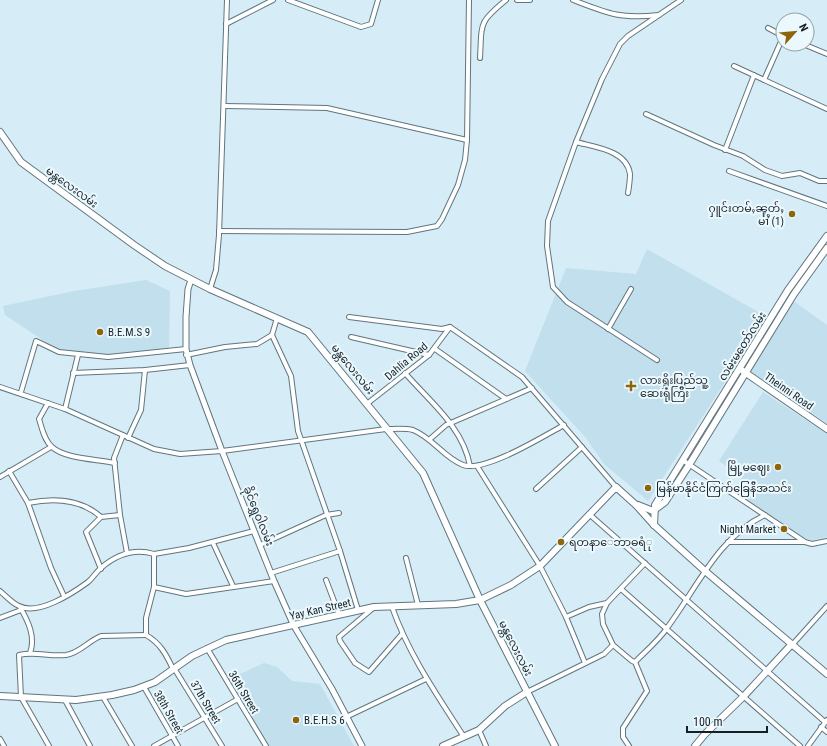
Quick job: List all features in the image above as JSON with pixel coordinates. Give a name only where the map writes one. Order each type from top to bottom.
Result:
[{"type":"main road","name":"မန္တလေးလမ်း","points":[[0,132],[22,162],[40,177],[134,245],[192,280],[308,332],[368,403],[386,429],[416,464],[429,484],[480,600],[555,746]]},
{"type":"main road","name":"လမ်းမတော်လမ်း","points":[[654,511],[665,502],[690,465],[746,373],[778,314],[827,236]]},
{"type":"main road","name":"လမ်းမတော်လမ်း","points":[[654,511],[655,506],[740,369],[778,314],[827,248]]},
{"type":"main road","points":[[815,253],[820,257]]},
{"type":"main road","name":"Theinni Road","points":[[740,369],[827,429]]},
{"type":"main road","points":[[616,487],[636,505],[654,525],[705,571],[827,674]]},
{"type":"main road","name":"Yay Kan Street","points":[[0,696],[65,700],[103,697],[144,687],[156,682],[173,668],[207,647],[226,640],[374,607],[456,604],[480,600],[511,585],[540,566],[616,487]]},
{"type":"main road","points":[[636,505],[654,511],[654,525]]},
{"type":"main road","points":[[695,746],[705,734],[768,671],[791,645]]},
{"type":"main road","points":[[443,746],[480,730],[505,706],[527,692]]},
{"type":"street","points":[[210,289],[216,270],[219,231],[227,0]]},
{"type":"street","points":[[226,24],[273,0]]},
{"type":"street","points":[[288,0],[361,27],[371,24],[378,0]]},
{"type":"street","points":[[219,231],[407,232],[437,226],[442,219],[458,185],[465,160],[467,140],[469,0]]},
{"type":"street","points":[[480,58],[482,24],[492,11],[506,0]]},
{"type":"street","points":[[517,0],[530,0]]},
{"type":"street","points":[[574,0],[620,16],[661,15]]},
{"type":"street","points":[[657,360],[567,302],[551,283],[547,246],[548,221],[576,142],[602,79],[620,44],[628,36],[681,0]]},
{"type":"street","points":[[768,28],[775,32]]},
{"type":"street","points":[[815,49],[827,54]]},
{"type":"street","points":[[764,80],[776,52]]},
{"type":"street","points":[[734,66],[827,109]]},
{"type":"street","points":[[725,150],[754,75]]},
{"type":"street","points":[[224,106],[327,108],[467,140]]},
{"type":"street","points":[[646,114],[756,163],[765,170],[782,176],[800,173],[819,181],[827,181]]},
{"type":"street","points":[[576,142],[612,152],[622,159],[630,173],[628,192]]},
{"type":"street","points":[[728,171],[827,206]]},
{"type":"street","name":"ခိုင်ရွှေဝါလမ်း","points":[[192,280],[188,289],[186,352],[190,365],[222,451],[274,581],[294,626],[362,746]]},
{"type":"street","points":[[608,329],[631,289]]},
{"type":"street","points":[[349,317],[442,329],[450,326],[522,377],[616,487]]},
{"type":"street","points":[[21,392],[36,341],[59,352],[78,355],[108,357],[186,352],[257,344],[272,335],[278,318]]},
{"type":"street","name":"Dahlia Road","points":[[368,403],[429,355],[435,349],[450,326]]},
{"type":"street","points":[[272,335],[290,376],[298,431],[326,515],[340,551],[358,610]]},
{"type":"street","points":[[351,337],[429,355]]},
{"type":"street","points":[[435,349],[506,398]]},
{"type":"street","points":[[65,409],[78,355]]},
{"type":"street","points":[[73,373],[145,370],[190,365]]},
{"type":"street","points":[[128,438],[141,410],[145,370]]},
{"type":"street","points":[[405,373],[450,423],[464,444],[470,466]]},
{"type":"street","points":[[0,387],[21,392],[65,409],[154,449],[180,454],[222,451],[386,429],[412,430],[430,439],[451,458],[464,466],[477,466],[514,452],[564,425]]},
{"type":"street","points":[[430,439],[450,423],[532,388]]},
{"type":"street","points":[[48,403],[39,419],[45,437],[51,447],[66,455],[115,462]]},
{"type":"street","points":[[123,435],[114,458],[120,515],[127,553]]},
{"type":"street","points":[[0,477],[51,447]]},
{"type":"street","points":[[536,488],[582,447]]},
{"type":"street","points":[[684,461],[805,542]]},
{"type":"street","points":[[477,466],[540,566],[566,617],[585,663]]},
{"type":"street","points":[[9,471],[28,503],[51,568],[64,596]]},
{"type":"street","points":[[28,503],[44,500],[67,501],[93,510],[101,517]]},
{"type":"street","points":[[260,544],[326,515],[339,513]]},
{"type":"street","points":[[589,514],[826,721],[808,746]]},
{"type":"street","points":[[101,569],[86,532],[101,517],[120,515]]},
{"type":"street","points":[[635,662],[667,629],[705,571],[728,542],[747,524],[765,515]]},
{"type":"street","points":[[0,618],[20,608],[32,609],[48,606],[88,582],[111,560],[127,553],[143,551],[154,554],[213,542],[254,531]]},
{"type":"street","points":[[728,542],[805,542],[812,544],[827,541]]},
{"type":"street","points":[[213,542],[233,586]]},
{"type":"street","points":[[271,573],[340,551]]},
{"type":"street","points":[[50,746],[21,697],[19,655],[30,653],[50,656],[67,655],[84,648],[95,638],[101,636],[146,635],[146,618],[154,588],[154,554]]},
{"type":"street","points":[[406,558],[418,605]]},
{"type":"street","points":[[629,746],[623,737],[623,728],[647,691],[635,662],[613,645],[602,618],[607,603],[645,563]]},
{"type":"street","points":[[326,580],[339,614]]},
{"type":"street","points":[[154,588],[186,594],[204,593],[233,586],[274,581]]},
{"type":"street","points":[[621,589],[800,746]]},
{"type":"street","points":[[0,591],[20,608],[31,632],[33,644],[30,653]]},
{"type":"street","points":[[566,617],[588,607],[607,603]]},
{"type":"street","points":[[791,645],[827,606]]},
{"type":"street","points":[[374,607],[339,637],[340,641],[355,663],[369,672],[402,634]]},
{"type":"street","points":[[392,607],[402,634],[426,680],[464,738]]},
{"type":"street","name":"37th Street","points":[[146,635],[154,640],[164,650],[173,668],[222,746]]},
{"type":"street","points":[[527,692],[604,654],[613,645]]},
{"type":"street","name":"36th Street","points":[[207,647],[266,746]]},
{"type":"street","points":[[346,717],[426,680]]},
{"type":"street","name":"38th Street","points":[[144,687],[178,746]]},
{"type":"street","points":[[103,697],[132,746]]},
{"type":"street","points":[[154,746],[238,699]]},
{"type":"street","points":[[65,700],[90,746]]},
{"type":"street","points":[[821,727],[827,732]]},
{"type":"street","points":[[480,730],[486,746]]},
{"type":"street","points":[[0,739],[4,746]]},
{"type":"shaded area","name":"လားရှိုးပြည်သူ့ ဆေးရုံကြီး","points":[[647,249],[767,317],[648,501],[604,464],[586,438],[525,371],[566,268],[636,274]]},
{"type":"shaded area","name":"B.E.M.S 9","points":[[146,280],[170,291],[169,349],[103,355],[59,351],[5,315],[3,306],[74,291]]},
{"type":"shaded area","points":[[792,300],[827,325],[827,423],[750,372]]},
{"type":"shaded area","name":"မြို့မဈေး","points":[[763,392],[827,434],[827,537],[813,540],[803,538],[733,492],[742,477],[719,461]]},
{"type":"shaded area","name":"B.E.H.S 6","points":[[264,663],[277,667],[292,681],[320,684],[354,746],[269,746],[229,679]]},
{"type":"place","name":"ႁူင်းတမ်ႇၼူတ်ႇ မၢႆ (1)","points":[[792,214]]},
{"type":"place","name":"B.E.M.S 9","points":[[100,332]]},
{"type":"place","name":"လားရှိုးပြည်သူ့ ဆေးရုံကြီး","points":[[631,386]]},
{"type":"place","name":"မြို့မဈေး","points":[[778,467]]},
{"type":"place","name":"မြန်မာနိုင်ငံကြက်ခြေနီအသင်း","points":[[648,488]]},
{"type":"place","name":"Night Market","points":[[784,529]]},
{"type":"place","name":"ရတနာေဘာဓရံု","points":[[561,542]]},
{"type":"place","name":"B.E.H.S 6","points":[[296,720]]}]
